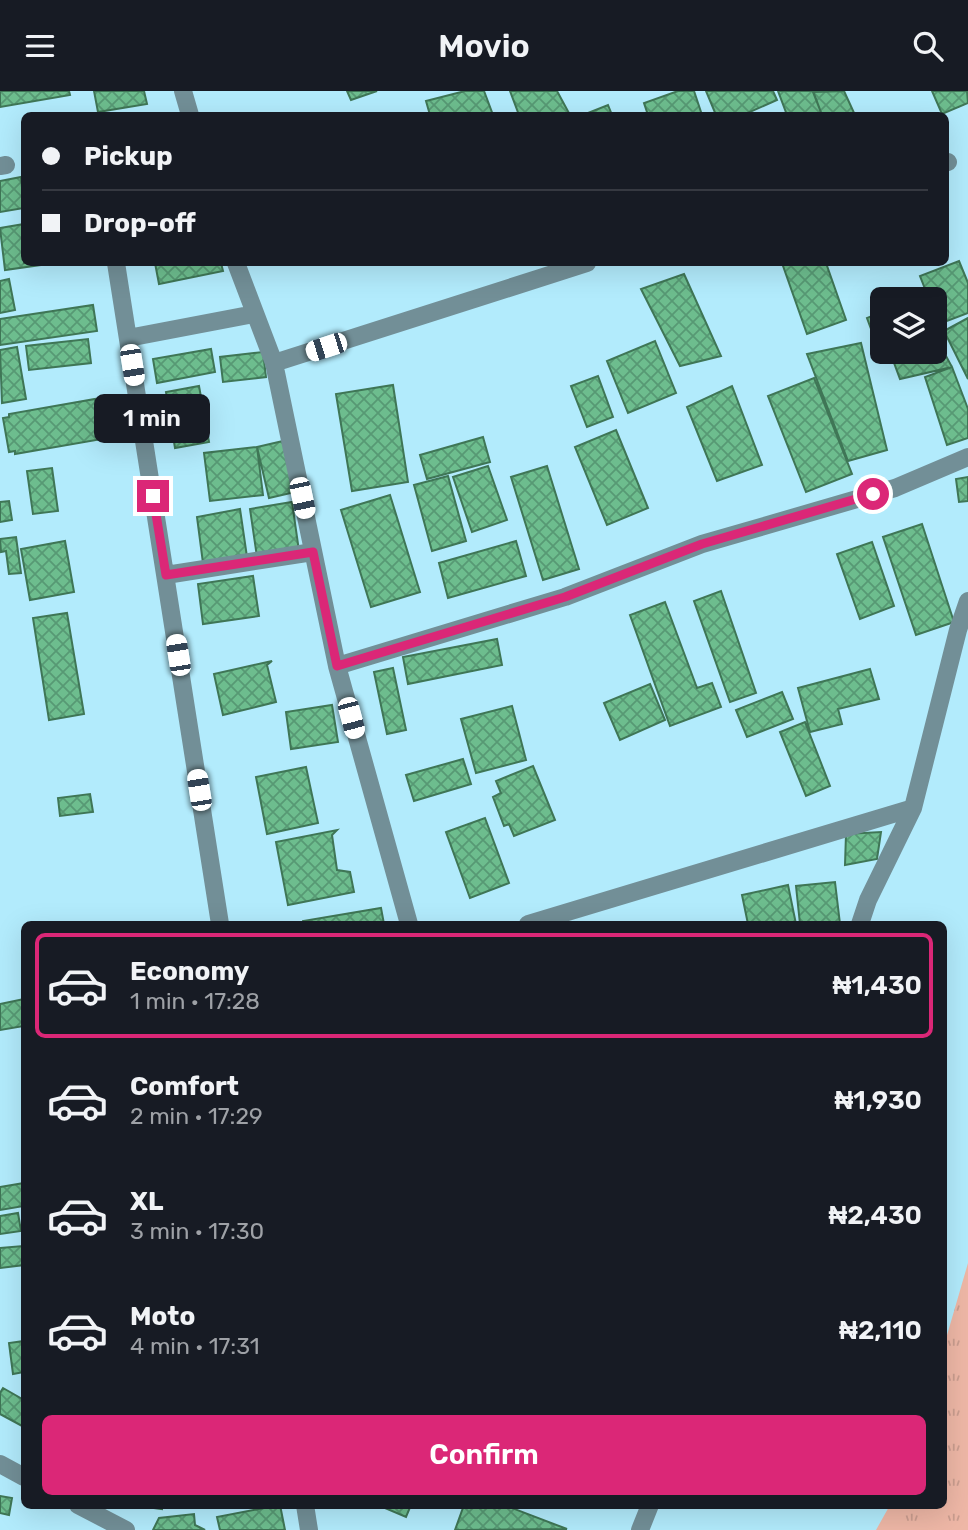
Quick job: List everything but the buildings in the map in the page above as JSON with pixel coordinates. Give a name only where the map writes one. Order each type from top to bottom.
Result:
[{"type":"street","points":[[183,91],[189,112]]},
{"type":"street","points":[[116,266],[220,921]]},
{"type":"street","points":[[237,266],[274,363],[337,666],[408,921]]},
{"type":"street","points":[[274,363],[578,266]]},
{"type":"street","points":[[128,338],[254,314]]},
{"type":"street","points":[[337,666],[565,597],[702,544],[895,488],[968,457]]},
{"type":"street","points":[[166,575],[313,552]]},
{"type":"street","points":[[861,921],[868,900],[913,809],[958,630],[968,601]]},
{"type":"street","points":[[538,921],[913,809]]},
{"type":"street","points":[[0,1464],[21,1475]]},
{"type":"street","points":[[86,1509],[126,1530]]},
{"type":"street","points":[[306,1509],[309,1530]]},
{"type":"street","points":[[640,1530],[648,1509]]},
{"type":"green space","points":[[968,1263],[968,1530],[876,1530],[888,1509],[947,1509],[947,1335]]},
{"type":"route","points":[[153,496],[166,575],[313,552],[337,666],[565,597],[702,544],[873,494]]}]
